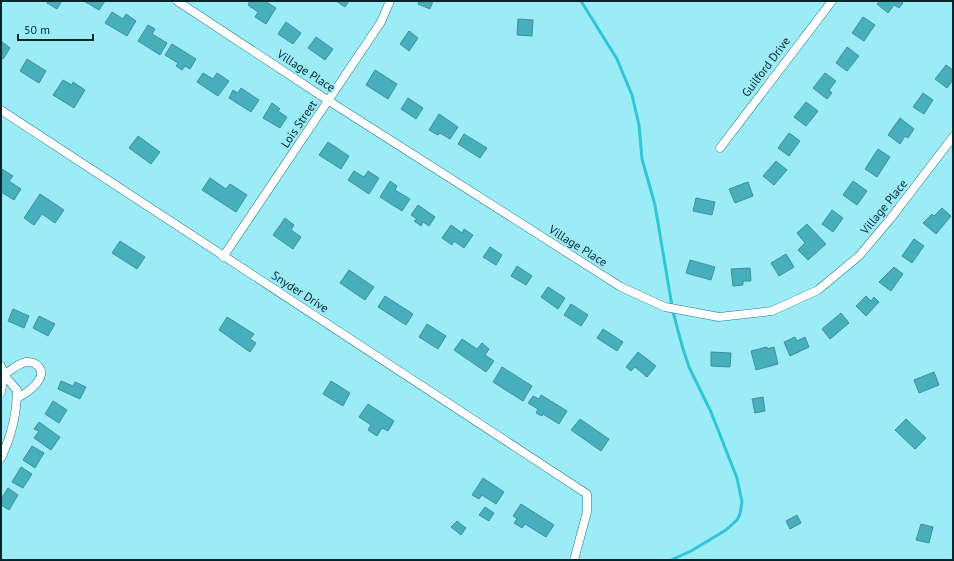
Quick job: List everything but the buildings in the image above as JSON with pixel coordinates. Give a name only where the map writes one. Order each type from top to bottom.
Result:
[{"type":"street","name":"Village Place","points":[[178,1],[329,101],[621,287],[665,308],[719,317],[772,311],[818,290],[859,256],[891,218],[953,137]]},
{"type":"street","name":"Lois Street","points":[[223,257],[381,22],[390,1]]},
{"type":"street","name":"Guilford Drive","points":[[720,148],[832,1]]},
{"type":"street","name":"Snyder Drive","points":[[1,110],[223,257],[587,494],[587,512],[574,560]]},
{"type":"street","points":[[1,392],[4,375],[15,366],[27,362],[35,364],[40,368],[42,374],[39,381],[29,391],[17,398]]},
{"type":"street","points":[[1,366],[4,375],[17,390],[17,406],[1,458]]},
{"type":"waterway","points":[[581,1],[617,59],[632,95],[639,125],[642,159],[655,205],[673,312],[689,367],[711,412],[737,478],[742,502],[740,514],[737,520],[726,530],[691,551],[671,560]]}]
